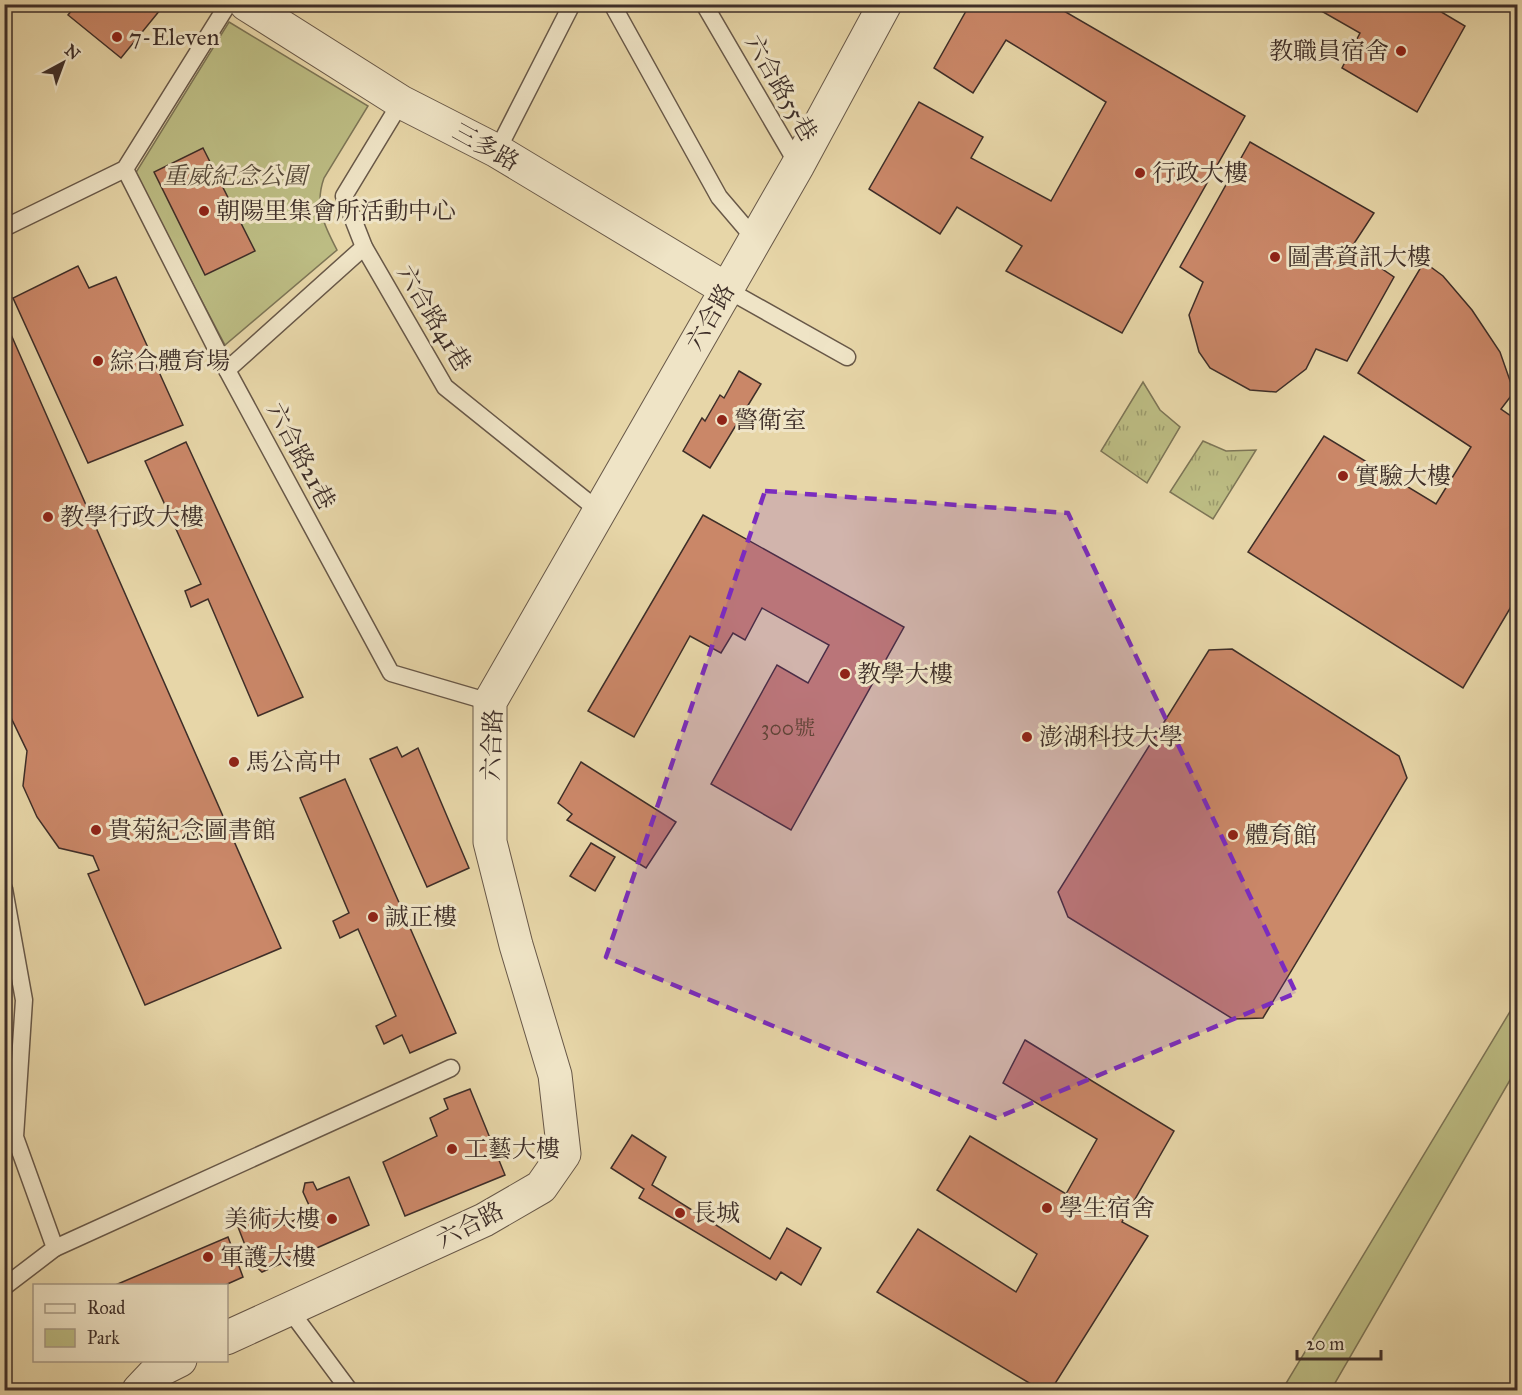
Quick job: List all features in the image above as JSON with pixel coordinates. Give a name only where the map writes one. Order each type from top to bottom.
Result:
[{"type":"street","name":"三多路","points":[[246,4],[401,102],[497,151],[726,289]]},
{"type":"street","name":"六合路","points":[[228,1337],[484,1220],[541,1187],[564,1154],[555,1075],[516,945],[490,842],[490,702],[754,238],[798,165],[885,4]]},
{"type":"street","points":[[139,1390],[156,1372],[176,1362]]},
{"type":"lane","points":[[4,228],[125,169],[228,4]]},
{"type":"lane","points":[[497,151],[572,4]]},
{"type":"lane","points":[[612,4],[719,197],[754,238]]},
{"type":"lane","name":"六合路55巷","points":[[704,4],[798,165]]},
{"type":"lane","name":"六合路41巷","points":[[401,102],[344,196],[364,248],[444,387],[599,511]]},
{"type":"lane","name":"六合路21巷","points":[[125,169],[227,370],[391,672],[490,702]]},
{"type":"lane","points":[[227,370],[364,248]]},
{"type":"lane","points":[[726,289],[847,357]]},
{"type":"lane","points":[[4,889],[24,1000],[15,1137],[55,1248]]},
{"type":"lane","points":[[4,1287],[55,1248],[451,1068]]},
{"type":"lane","points":[[289,1309],[349,1390]]},
{"type":"highlighted area","points":[[765,491],[1068,513],[1296,993],[996,1118],[606,957]]},
{"type":"green space","name":"重威紀念公園","points":[[229,22],[368,106],[324,178],[321,188],[322,215],[337,250],[225,345],[135,174]]},
{"type":"green space","points":[[1143,382],[1160,410],[1180,427],[1147,483],[1101,451]]},
{"type":"green space","points":[[1203,441],[1226,451],[1256,450],[1213,519],[1170,492]]},
{"type":"green space","points":[[1517,1000],[1517,1068],[1331,1390],[1282,1390]]},
{"type":"building","name":"7-Eleven","points":[[77,4],[165,4],[121,58],[68,15]]},
{"type":"building","name":"行政大樓","points":[[970,4],[1052,4],[1245,116],[1122,333],[1006,271],[1022,246],[957,207],[940,234],[869,189],[919,102],[983,137],[971,158],[1051,201],[1106,102],[1006,40],[973,93],[934,68]]},
{"type":"building","name":"教職員宿舍","points":[[1309,4],[1428,4],[1465,26],[1417,112],[1342,68],[1360,33]]},
{"type":"building","name":"圖書資訊大樓","points":[[1250,142],[1374,213],[1351,248],[1394,277],[1347,361],[1316,349],[1306,369],[1276,392],[1250,390],[1210,368],[1199,352],[1189,315],[1203,282],[1180,267]]},
{"type":"building","name":"朝陽里集會所活動中心","points":[[203,148],[255,251],[205,275],[154,172]]},
{"type":"building","name":"實驗大樓","points":[[1424,262],[1443,276],[1472,310],[1500,352],[1514,392],[1501,409],[1518,421],[1518,595],[1463,688],[1248,552],[1324,436],[1436,504],[1471,447],[1358,373]]},
{"type":"building","name":"綜合體育場","points":[[78,266],[89,288],[116,277],[183,425],[88,463],[13,298]]},
{"type":"building","name":"教學行政大樓","points":[[9,330],[281,948],[145,1005],[88,874],[99,870],[93,856],[59,848],[37,817],[23,786],[27,751],[4,703],[4,332]]},
{"type":"building","name":"警衛室","points":[[739,371],[761,384],[710,468],[683,451],[702,418],[705,421],[720,395],[724,398]]},
{"type":"building","points":[[186,442],[303,697],[258,716],[208,599],[191,607],[185,591],[201,584],[145,461]]},
{"type":"building","name":"教學大樓","points":[[703,515],[904,627],[791,830],[711,784],[777,665],[808,683],[829,645],[762,608],[745,640],[733,633],[721,653],[690,636],[634,737],[588,711]]},
{"type":"building","name":"體育館","points":[[1232,649],[1399,756],[1407,778],[1263,1018],[1233,1019],[1068,917],[1058,892],[1209,650]]},
{"type":"building","points":[[397,747],[402,757],[418,748],[469,868],[427,887],[370,759]]},
{"type":"building","points":[[581,762],[676,822],[646,868],[567,820],[572,814],[558,803]]},
{"type":"building","name":"誠正樓","points":[[345,779],[456,1033],[410,1053],[402,1035],[384,1044],[376,1026],[396,1016],[358,929],[340,938],[333,921],[349,913],[300,798]]},
{"type":"building","points":[[591,843],[615,857],[595,891],[570,876]]},
{"type":"building","name":"學生宿舍","points":[[1025,1040],[1174,1131],[1122,1222],[1148,1236],[1051,1390],[1041,1390],[877,1292],[918,1229],[1016,1292],[1037,1254],[937,1190],[970,1136],[1066,1194],[1097,1139],[1003,1083]]},
{"type":"building","name":"工藝大樓","points":[[470,1089],[505,1175],[405,1216],[383,1162],[437,1136],[430,1118],[448,1109],[444,1099]]},
{"type":"building","name":"長城","points":[[632,1135],[666,1157],[652,1185],[770,1259],[787,1228],[821,1248],[801,1285],[781,1272],[776,1280],[639,1198],[644,1189],[611,1168]]},
{"type":"building","name":"美術大樓","points":[[349,1177],[369,1225],[262,1272],[252,1263],[238,1227],[277,1211],[284,1225],[312,1212],[303,1192],[305,1183],[313,1182],[317,1190]]},
{"type":"building","name":"軍護大樓","points":[[228,1237],[243,1277],[227,1284],[118,1284]]},
{"type":"place","name":"7-Eleven","points":[[117,37]]},
{"type":"place","name":"教職員宿舍","points":[[1401,51]]},
{"type":"place","name":"行政大樓","points":[[1140,173]]},
{"type":"place","name":"朝陽里集會所活動中心","points":[[204,211]]},
{"type":"place","name":"圖書資訊大樓","points":[[1275,257]]},
{"type":"place","name":"綜合體育場","points":[[98,361]]},
{"type":"place","name":"警衛室","points":[[722,420]]},
{"type":"place","name":"實驗大樓","points":[[1343,476]]},
{"type":"place","name":"教學行政大樓","points":[[48,517]]},
{"type":"place","name":"教學大樓","points":[[845,674]]},
{"type":"place","name":"澎湖科技大學","points":[[1027,737]]},
{"type":"place","name":"馬公高中","points":[[234,762]]},
{"type":"place","name":"貴菊紀念圖書館","points":[[96,830]]},
{"type":"place","name":"體育館","points":[[1233,835]]},
{"type":"place","name":"誠正樓","points":[[373,917]]},
{"type":"place","name":"工藝大樓","points":[[452,1149]]},
{"type":"place","name":"學生宿舍","points":[[1047,1208]]},
{"type":"place","name":"長城","points":[[680,1213]]},
{"type":"place","name":"美術大樓","points":[[332,1219]]},
{"type":"place","name":"軍護大樓","points":[[208,1257]]}]
